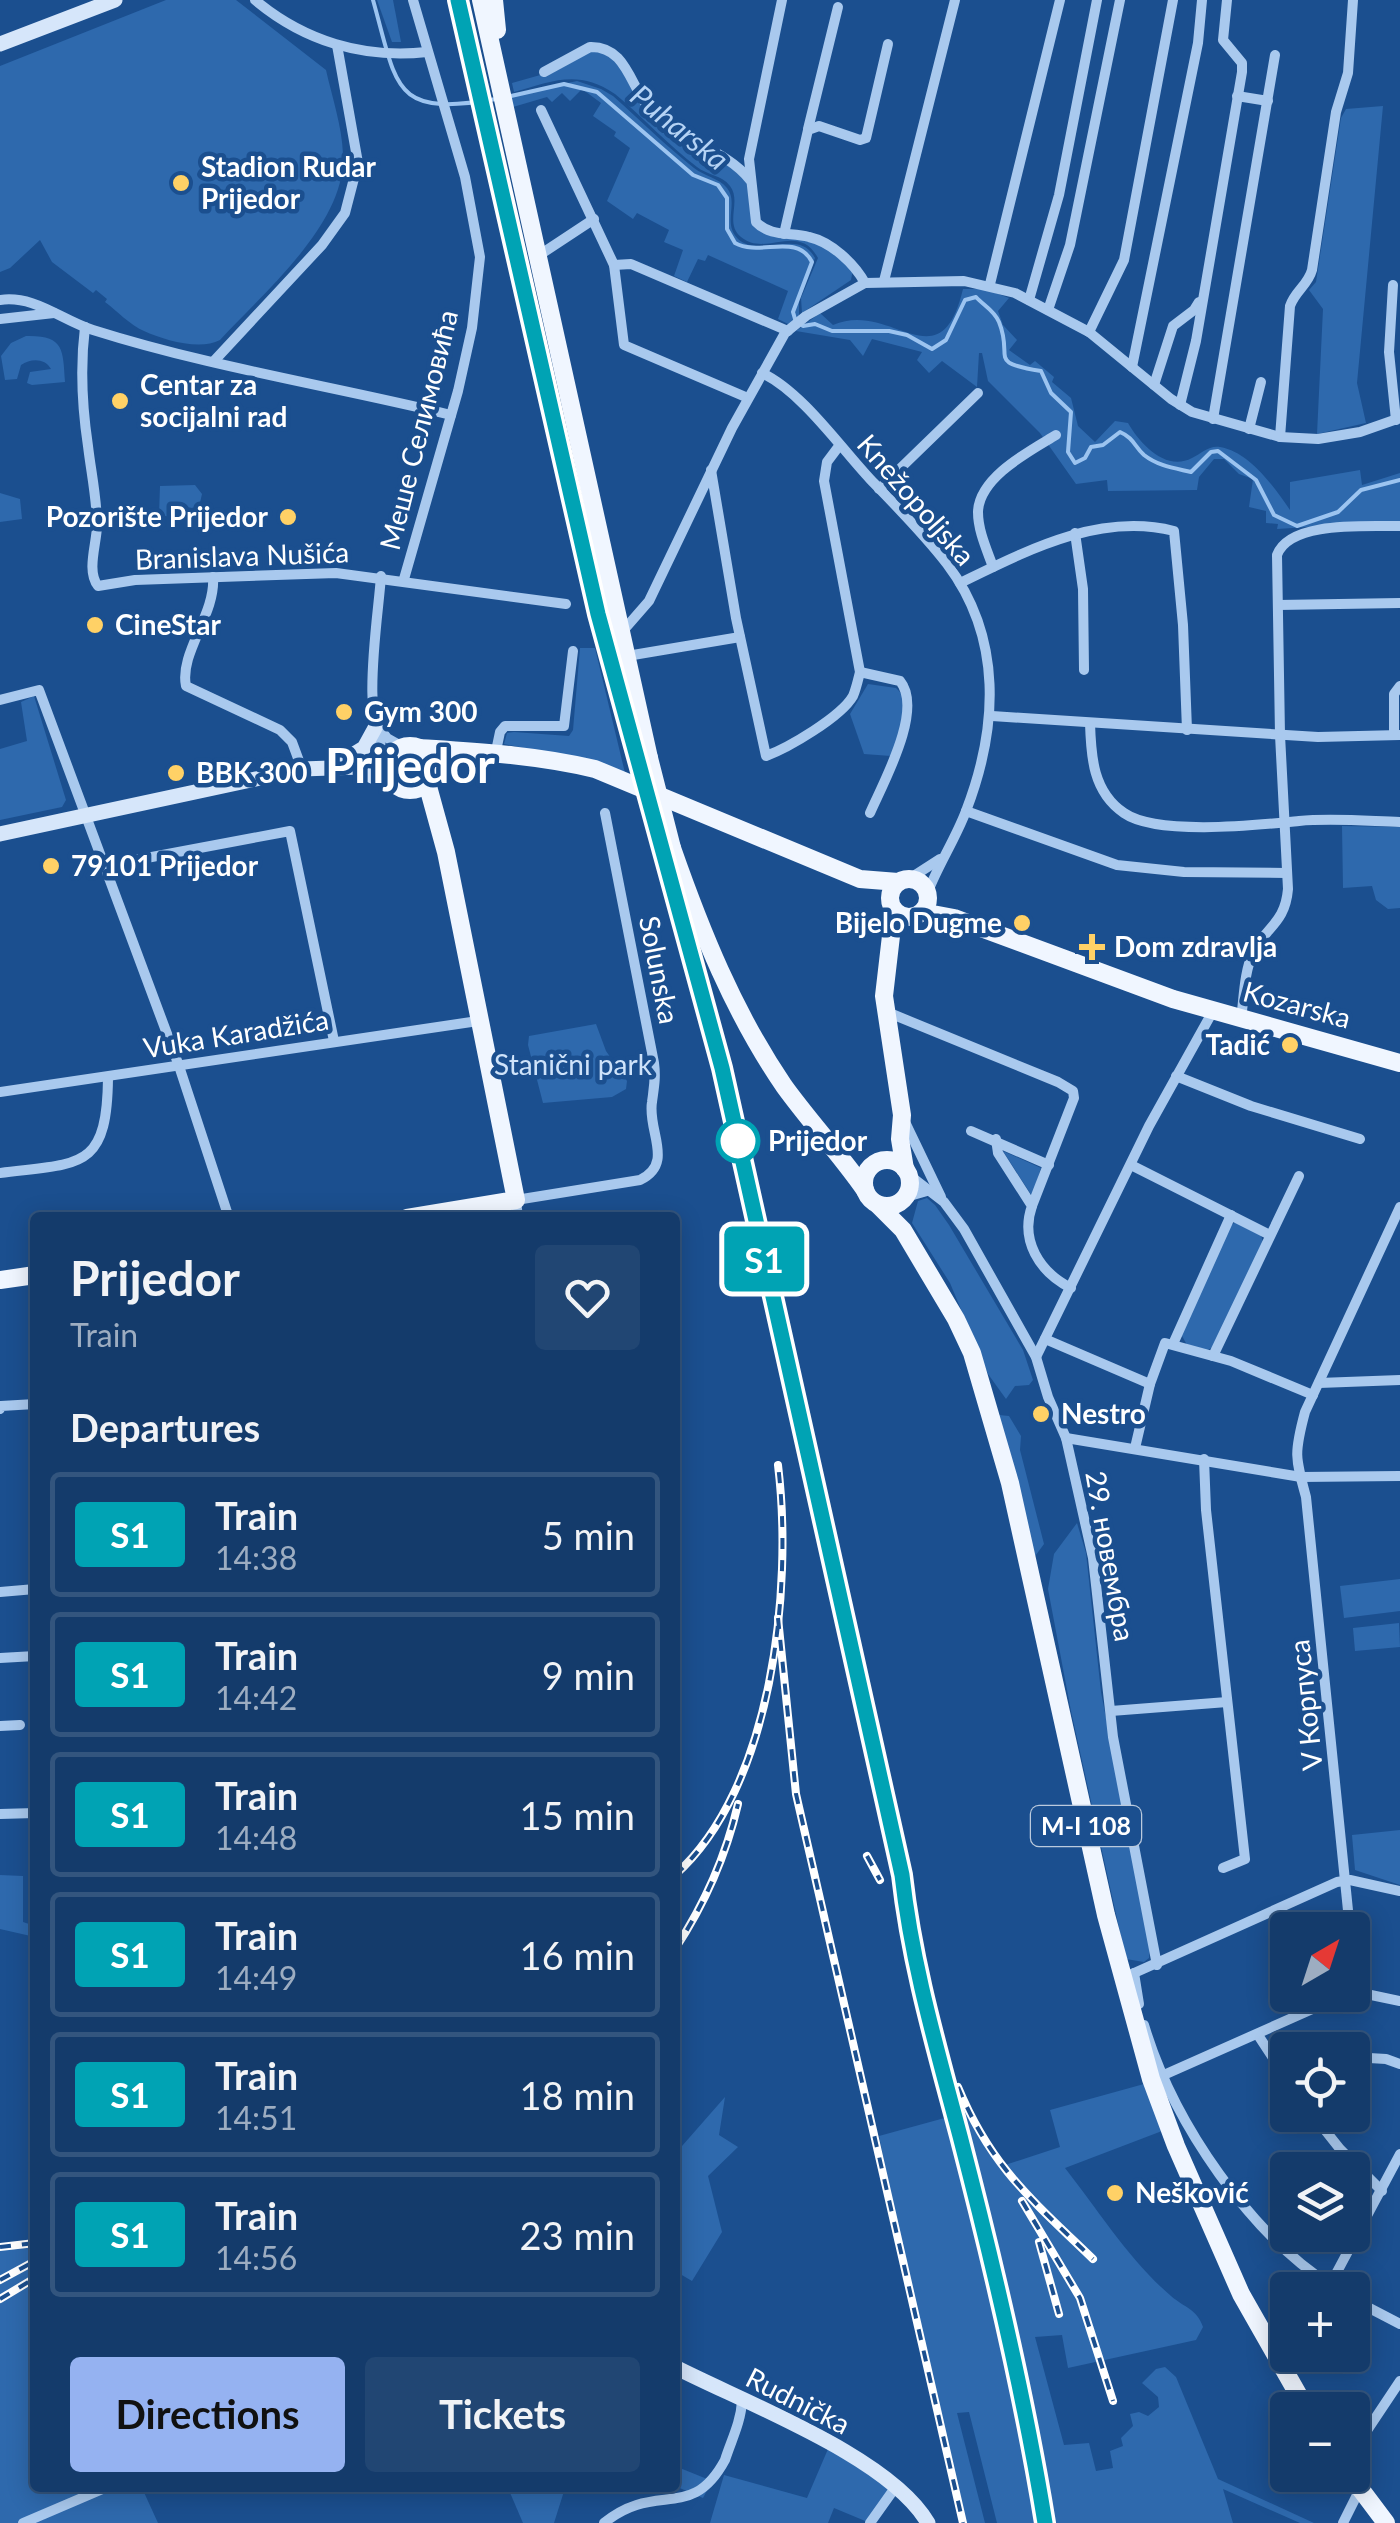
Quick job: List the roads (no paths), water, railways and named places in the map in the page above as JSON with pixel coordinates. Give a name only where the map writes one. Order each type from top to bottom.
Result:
[{"type":"main road","name":"M-I 108","points":[[492,1],[500,76],[538,256],[672,848],[707,944],[742,1015],[783,1084],[872,1198],[903,1230],[972,1353],[1010,1482],[1127,1975],[1176,2146],[1240,2294],[1297,2392]]},
{"type":"main road","points":[[400,787],[418,789],[445,758],[458,751]]},
{"type":"main road","points":[[400,754],[496,751],[595,770],[860,879],[904,917],[924,905]]},
{"type":"main road","points":[[400,754],[430,760],[433,811],[446,852],[517,1209],[480,1212]]},
{"type":"main road","points":[[400,754],[388,774],[433,811]]},
{"type":"main road","points":[[860,879],[921,884],[924,905],[890,947]]},
{"type":"main road","points":[[904,880],[890,892],[890,947],[885,974],[886,1012],[902,1116],[900,1140],[907,1172]]},
{"type":"main road","name":"Kozarska","points":[[924,905],[1213,1011],[1400,1062]]},
{"type":"main road","points":[[900,1140],[864,1180],[872,1198],[886,1207],[903,1200]]},
{"type":"main road","points":[[842,1159],[899,1164],[907,1172]]},
{"type":"main road","name":"M-I 108","points":[[903,1230],[903,1200],[909,1190],[907,1172]]},
{"type":"main road","points":[[0,1280],[30,1276]]},
{"type":"main road","points":[[1363,2492],[1386,2523]]},
{"type":"street","points":[[0,44],[114,0]]},
{"type":"street","points":[[255,0],[295,28],[336,46],[398,54],[427,52]]},
{"type":"street","name":"Меше Селимовића","points":[[404,580],[472,328],[480,257],[465,177],[413,0]]},
{"type":"street","points":[[782,0],[752,138],[751,182],[756,222],[762,228],[820,240],[848,262],[865,282]]},
{"type":"street","points":[[884,280],[954,0]]},
{"type":"street","points":[[990,284],[1060,0]]},
{"type":"street","points":[[1029,300],[1059,195],[1097,0]]},
{"type":"street","points":[[1048,310],[1070,246],[1120,0]]},
{"type":"street","points":[[1089,332],[1124,260],[1173,0]]},
{"type":"street","points":[[1132,367],[1187,102],[1202,0]]},
{"type":"street","points":[[1180,405],[1196,341],[1242,63],[1224,40],[1227,0]]},
{"type":"street","points":[[1280,437],[1290,306],[1312,270],[1336,112],[1348,73],[1354,0]]},
{"type":"street","points":[[784,234],[838,8]]},
{"type":"street","points":[[808,130],[819,126],[860,140],[866,138],[888,44]]},
{"type":"street","points":[[214,361],[322,244],[345,213],[358,163],[336,46]]},
{"type":"street","points":[[544,72],[590,47],[613,52],[654,115],[731,163],[751,182]]},
{"type":"street","points":[[1212,418],[1275,55]]},
{"type":"street","points":[[1238,96],[1268,101]]},
{"type":"street","points":[[541,110],[614,265],[624,345],[748,398]]},
{"type":"street","points":[[538,256],[594,219]]},
{"type":"street","points":[[614,265],[631,264],[792,328]]},
{"type":"street","points":[[622,632],[648,601],[748,398],[792,328],[865,282],[938,280],[990,284],[1089,332],[1180,405],[1280,437],[1318,439],[1360,432],[1398,419],[1389,352],[1393,285]]},
{"type":"street","points":[[1154,385],[1172,326],[1194,310],[1203,295]]},
{"type":"street","points":[[0,300],[22,300],[85,327],[214,361],[451,415]]},
{"type":"street","points":[[0,319],[55,313]]},
{"type":"street","name":"Branislava Nušića","points":[[85,327],[81,370],[97,512],[92,569],[93,581],[98,586],[135,580],[336,572],[566,604]]},
{"type":"street","name":"Knežopoljska","points":[[762,373],[822,424],[926,538],[960,582],[983,639],[992,716],[966,812],[924,905]]},
{"type":"street","points":[[1249,429],[1261,382]]},
{"type":"street","points":[[880,489],[978,393]]},
{"type":"street","points":[[994,567],[980,522],[978,508],[982,496],[998,476],[1056,435]]},
{"type":"street","points":[[711,470],[740,637],[766,756],[836,714],[853,696],[860,672],[824,481],[827,462],[839,446]]},
{"type":"street","points":[[960,582],[1076,533],[1130,525],[1174,531],[1187,730]]},
{"type":"street","points":[[1241,1019],[1252,957],[1284,912],[1288,873],[1280,734],[1280,547],[1294,537],[1330,528],[1400,526]]},
{"type":"street","points":[[1076,533],[1083,590],[1084,670]]},
{"type":"street","points":[[381,576],[375,722],[382,751],[400,754]]},
{"type":"street","points":[[213,578],[214,594],[186,671],[186,686],[280,730],[292,742],[302,769]]},
{"type":"street","points":[[1278,605],[1400,603]]},
{"type":"street","points":[[626,656],[740,637]]},
{"type":"street","points":[[496,751],[505,726],[564,726],[574,651]]},
{"type":"street","points":[[860,672],[900,681],[908,692],[909,702],[896,752],[870,813]]},
{"type":"street","points":[[992,716],[1187,730],[1397,735],[1394,694],[1400,686]]},
{"type":"street","points":[[0,700],[39,690],[179,1066],[227,1212]]},
{"type":"street","points":[[375,722],[400,754]]},
{"type":"street","points":[[339,768],[364,748],[375,722]]},
{"type":"street","points":[[1090,723],[1096,776],[1112,803],[1124,814],[1154,824],[1400,822]]},
{"type":"street","points":[[0,834],[302,769],[339,768],[400,754]]},
{"type":"street","points":[[339,768],[400,787]]},
{"type":"street","points":[[966,812],[1117,865],[1184,872],[1288,873]]},
{"type":"street","name":"Solunska","points":[[517,1209],[640,1180],[655,1170],[660,1160],[651,1102],[656,1090],[654,1063],[605,813]]},
{"type":"street","points":[[104,866],[290,831],[334,1041]]},
{"type":"street","points":[[904,880],[945,856]]},
{"type":"street","points":[[1036,1357],[1176,1076],[1213,1011]]},
{"type":"street","points":[[886,1012],[1068,1086],[1074,1098],[1026,1223],[1029,1242],[1045,1267],[1071,1288]]},
{"type":"street","name":"Vuka Karadžića","points":[[0,1092],[478,1021]]},
{"type":"street","points":[[1176,1076],[1251,1106],[1360,1139]]},
{"type":"street","points":[[0,1174],[71,1163],[92,1152],[108,1114],[108,1078]]},
{"type":"street","points":[[902,1116],[944,1202]]},
{"type":"street","points":[[971,1131],[1049,1165]]},
{"type":"street","points":[[996,1139],[998,1153],[1032,1206]]},
{"type":"street","points":[[1131,1165],[1270,1235]]},
{"type":"street","name":"29. новембра","points":[[907,1172],[944,1202],[964,1229],[1036,1357],[1066,1438],[1093,1558],[1124,1804],[1157,1965]]},
{"type":"street","points":[[1213,1356],[1299,1176]]},
{"type":"street","points":[[903,1200],[926,1191]]},
{"type":"street","name":"V Корпуса","points":[[1349,1912],[1306,1497],[1296,1465],[1298,1441],[1316,1389],[1400,1208]]},
{"type":"street","points":[[1172,1344],[1231,1215]]},
{"type":"street","points":[[1045,1339],[1150,1384]]},
{"type":"street","points":[[1135,1448],[1161,1347],[1172,1344],[1316,1389],[1400,1380]]},
{"type":"street","points":[[0,1409],[30,1404]]},
{"type":"street","points":[[1066,1438],[1301,1477],[1400,1476]]},
{"type":"street","points":[[1204,1459],[1206,1510],[1245,1859],[1223,1868]]},
{"type":"street","points":[[0,1592],[30,1589]]},
{"type":"street","points":[[0,1658],[30,1656]]},
{"type":"street","points":[[1111,1711],[1227,1702]]},
{"type":"street","points":[[0,1726],[20,1725]]},
{"type":"street","points":[[0,1814],[30,1813]]},
{"type":"street","points":[[1127,1975],[1157,1965],[1323,1886],[1346,1880],[1400,1891]]},
{"type":"street","points":[[1370,1994],[1400,2001]]},
{"type":"street","points":[[1307,2012],[1158,2078],[1252,2215],[1316,2272]]},
{"type":"street","points":[[1258,2035],[1270,2053]]},
{"type":"street","points":[[1370,2058],[1400,2064]]},
{"type":"street","points":[[1326,2132],[1382,2190]]},
{"type":"street","points":[[1342,2272],[1400,2154]]},
{"type":"street","points":[[1370,2308],[1400,2324]]},
{"type":"street","name":"Rudnička","points":[[680,2370],[828,2442],[896,2485],[928,2523]]},
{"type":"street","points":[[1370,2426],[1400,2380]]},
{"type":"street","points":[[708,2498],[739,2421],[742,2401]]},
{"type":"street","points":[[870,2523],[896,2485]]},
{"type":"street","points":[[23,2523],[96,2492]]},
{"type":"street","points":[[1343,2523],[1352,2492]]},
{"type":"street","points":[[604,2523],[614,2514],[631,2508],[659,2512]]},
{"type":"waterway","name":"Puharska","points":[[373,0],[388,56],[405,90],[436,104],[496,99]]},
{"type":"waterway","name":"Puharska","points":[[511,96],[564,84],[597,92],[693,175],[718,185],[727,198],[727,229],[735,243],[755,248],[788,246],[805,253],[812,262],[793,312],[803,326],[815,324],[832,331],[889,331],[907,335],[932,349],[946,340],[965,300],[976,297],[999,322],[1007,361],[1041,371],[1051,393],[1071,412],[1068,452],[1075,463],[1085,458],[1091,447],[1103,445],[1120,432],[1149,459],[1191,472],[1211,452],[1218,451],[1256,480],[1274,515],[1297,526],[1338,512],[1361,490],[1400,480]]},
{"type":"railway","points":[[458,0],[598,614],[722,1068],[901,1875],[918,1974],[1007,2328],[1045,2523]]},
{"type":"railway","points":[[680,1869],[708,1837],[735,1792],[755,1739],[769,1684],[782,1569],[778,1465]]},
{"type":"railway","points":[[778,1618],[796,1794],[963,2523]]},
{"type":"railway","points":[[680,1940],[713,1880],[738,1804]]},
{"type":"railway","points":[[867,1856],[880,1880]]},
{"type":"railway","points":[[958,2087],[999,2161],[1032,2200],[1093,2259]]},
{"type":"railway","points":[[1022,2201],[1080,2298],[1113,2401]]},
{"type":"railway","points":[[1039,2242],[1059,2314]]},
{"type":"railway","points":[[0,2247],[30,2244]]},
{"type":"railway","points":[[0,2280],[30,2264]]},
{"type":"railway","points":[[0,2299],[30,2281]]},
{"type":"train","name":"S1","points":[[458,0],[598,614],[722,1068],[902,1875],[916,1972],[969,2175],[1037,2471],[1045,2523]]},
{"type":"place","name":"Stadion Rudar Prijedor","points":[[181,183]]},
{"type":"place","name":"Centar za socijalni rad","points":[[120,401]]},
{"type":"place","name":"Pozorište Prijedor","points":[[288,517]]},
{"type":"place","name":"CineStar","points":[[95,625]]},
{"type":"place","name":"Gym 300","points":[[344,712]]},
{"type":"place","name":"BBK 300","points":[[176,773]]},
{"type":"place","name":"79101 Prijedor","points":[[51,866]]},
{"type":"place","name":"Bijelo Dugme","points":[[1022,923]]},
{"type":"place","name":"Dom zdravlja","points":[[1092,947]]},
{"type":"place","name":"Tadić","points":[[1290,1045]]},
{"type":"place","name":"Prijedor","points":[[738,1141]]},
{"type":"place","name":"Nestro","points":[[1041,1414]]},
{"type":"place","name":"Nešković","points":[[1115,2193]]},
{"type":"district","name":"Prijedor","points":[[410,766]]},
{"type":"park label","name":"Stanični park","points":[[573,1065]]}]
